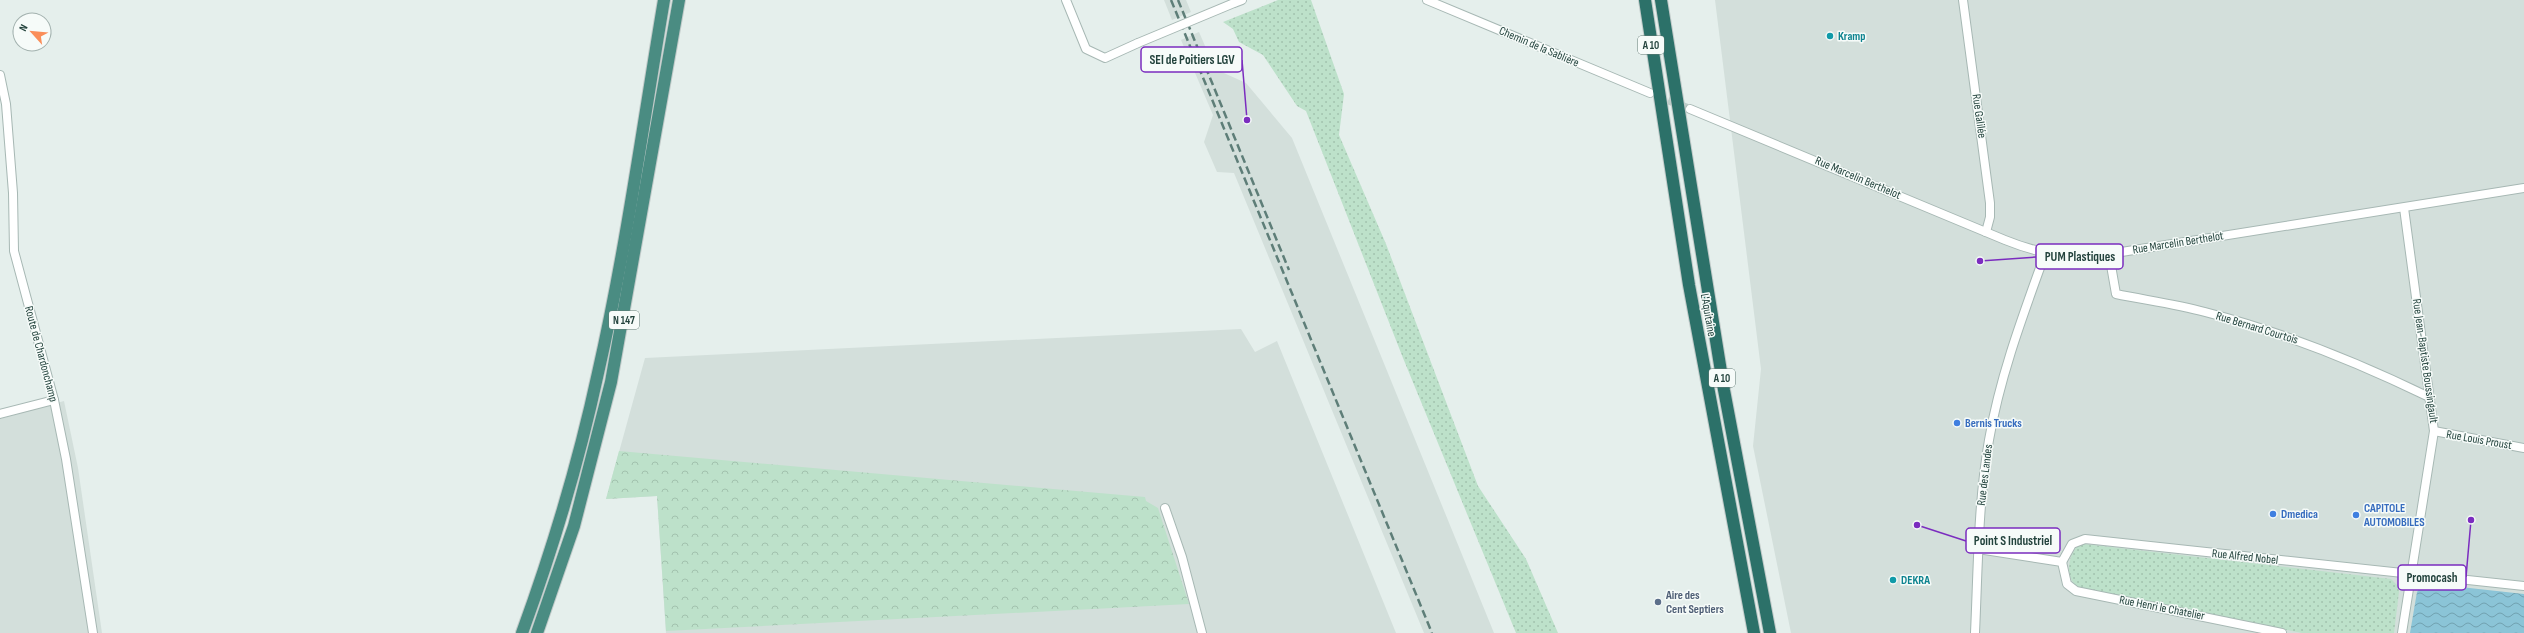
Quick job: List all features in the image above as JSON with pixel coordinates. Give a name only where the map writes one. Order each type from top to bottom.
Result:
[{"type":"highway","name":"N 147","points":[[522,633],[561,515],[598,373],[615,290],[664,0]]},
{"type":"highway","name":"N 147","points":[[537,633],[574,526],[612,382],[679,0]]},
{"type":"highway","name":"L'Aquitaine","points":[[1645,0],[1689,285],[1754,633]]},
{"type":"highway","name":"L'Aquitaine","points":[[1661,0],[1724,390],[1770,633]]},
{"type":"street","points":[[1066,0],[1086,49],[1105,58],[1238,2]]},
{"type":"street","name":"Chemin de la Sablière","points":[[1427,0],[1650,93]]},
{"type":"street","name":"Rue Galilée","points":[[1963,0],[1990,203],[1990,217],[1986,232]]},
{"type":"street","name":"Route de Chardonchamp","points":[[0,75],[8,126],[14,251],[54,400],[66,459],[93,633]]},
{"type":"street","name":"Rue Marcelin Berthelot","points":[[1690,109],[1986,232],[2045,254],[2071,256],[2109,254],[2524,188]]},
{"type":"street","name":"Rue Jean-Baptiste Boussingault","points":[[2402,633],[2434,431],[2404,208]]},
{"type":"street","name":"Rue des Landes","points":[[1975,633],[1978,549],[1983,482],[1993,417],[2018,326],[2045,254]]},
{"type":"street","name":"Rue Bernard Courtois","points":[[2109,254],[2116,294],[2205,312],[2294,340],[2359,364],[2429,397]]},
{"type":"street","points":[[0,414],[54,400]]},
{"type":"street","name":"Rue Louis Proust","points":[[2434,431],[2524,448]]},
{"type":"street","points":[[1165,508],[1184,564],[1202,633]]},
{"type":"street","name":"Rue Alfred Nobel","points":[[2062,562],[2072,544],[2085,539],[2524,586]]},
{"type":"street","points":[[1978,549],[2062,562]]},
{"type":"street","name":"Rue Henri le Chatelier","points":[[2062,562],[2067,584],[2076,591],[2282,633]]},
{"type":"shaded area","points":[[1164,0],[1186,0],[1191,12],[1172,20]]},
{"type":"shaded area","points":[[1715,0],[2524,0],[2524,633],[1791,633],[1753,446],[1761,369]]},
{"type":"shaded area","points":[[1199,32],[1215,69],[1246,83],[1292,138],[1494,633],[1424,633],[1234,173],[1217,172],[1204,142],[1213,115],[1181,40]]},
{"type":"shaded area","points":[[1241,329],[1255,352],[1277,341],[1396,633],[666,633],[657,496],[606,499],[645,358]]},
{"type":"shaded area","points":[[64,401],[78,468],[102,633],[0,633],[0,419]]},
{"type":"green space","points":[[1278,0],[1311,0],[1344,94],[1339,135],[1386,244],[1478,486],[1526,559],[1558,633],[1516,633],[1403,358],[1306,111],[1297,106],[1263,55],[1239,42],[1233,29],[1223,22]]},
{"type":"green space","points":[[619,451],[1145,497],[1146,501],[1158,508],[1189,604],[666,631],[657,496],[606,499]]},
{"type":"green space","points":[[2084,544],[2391,579],[2398,586],[2399,592],[2394,633],[2302,633],[2080,588],[2071,580],[2069,568],[2075,549],[2079,545]]},
{"type":"water","points":[[2424,583],[2524,594],[2524,633],[2410,633],[2417,592]]},
{"type":"tunnel","points":[[1657,96],[1690,109]]},
{"type":"railway","points":[[1171,0],[1432,633]]},
{"type":"railway","points":[[1178,0],[1289,270]]},
{"type":"place","name":"Kramp","points":[[1830,36]]},
{"type":"place","name":"SEI de Poitiers LGV","points":[[1247,120]]},
{"type":"place","name":"PUM Plastiques","points":[[1980,261]]},
{"type":"place","name":"Bernis Trucks","points":[[1957,423]]},
{"type":"place","name":"Dmedica","points":[[2273,514]]},
{"type":"place","name":"CAPITOLE AUTOMOBILES","points":[[2356,515]]},
{"type":"place","name":"Promocash","points":[[2471,520]]},
{"type":"place","name":"Point S Industriel","points":[[1917,525]]},
{"type":"place","name":"DEKRA","points":[[1893,580]]},
{"type":"place","name":"Aire des Cent Septiers","points":[[1658,602]]}]
